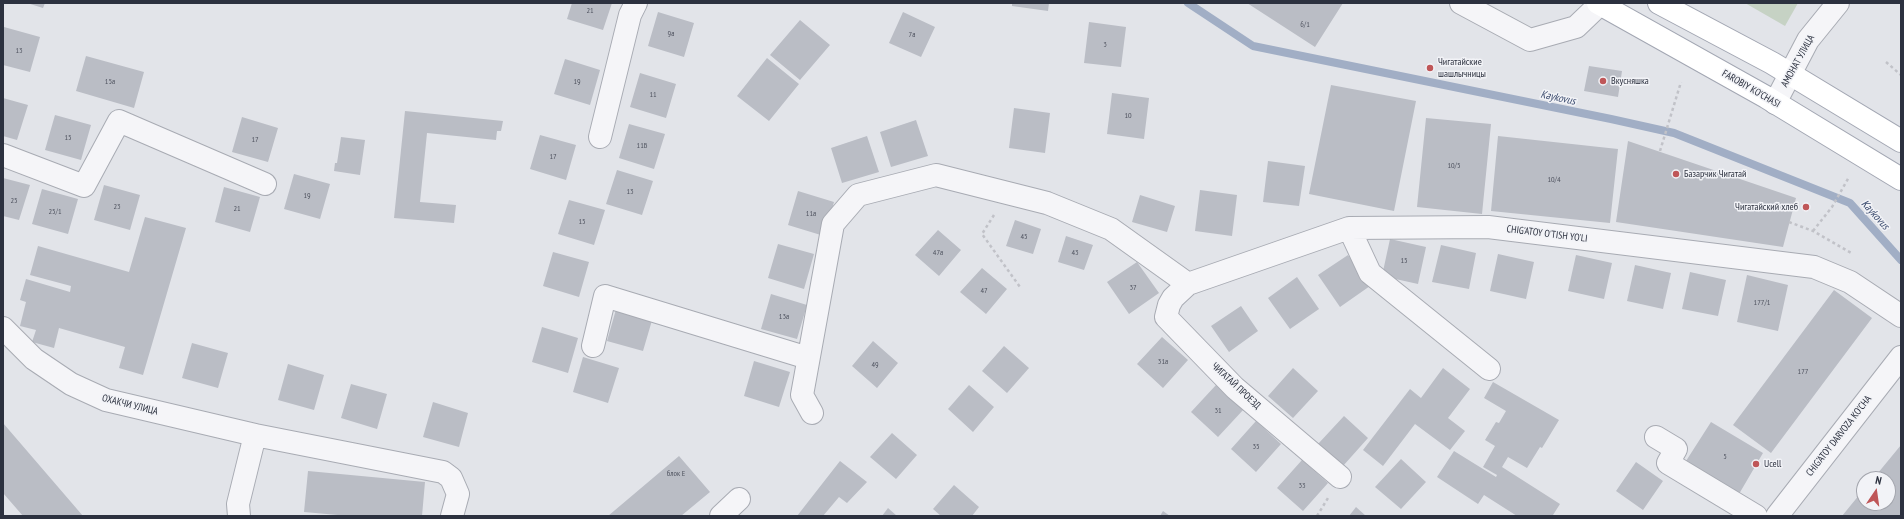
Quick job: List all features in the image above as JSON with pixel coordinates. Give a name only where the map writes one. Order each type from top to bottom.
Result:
[{"type":"main road","points":[[1659,3],[1790,74],[1901,141]]},
{"type":"main road","name":"FAROBIY KO'CHASI","points":[[1599,4],[1775,103],[1901,179]]},
{"type":"street","points":[[600,137],[630,15],[636,3]]},
{"type":"street","points":[[1461,3],[1530,40],[1576,27],[1599,4]]},
{"type":"street","name":"АМОНАТ УЛИЦА","points":[[1775,103],[1808,40],[1838,3]]},
{"type":"street","points":[[3,155],[84,186],[119,121],[265,184]]},
{"type":"street","points":[[812,413],[802,395],[833,224],[858,195],[936,175],[1047,203],[1111,230],[1188,284]]},
{"type":"street","name":"CHIG'ATOY O'TISH YO'LI","points":[[1188,284],[1349,228],[1488,227],[1814,267],[1850,282],[1901,316]]},
{"type":"street","points":[[1349,228],[1370,273],[1490,369]]},
{"type":"street","name":"ЧИГАТАЙ ПРОЕЗД","points":[[1188,284],[1173,298],[1169,305],[1166,317],[1235,388],[1340,477]]},
{"type":"street","points":[[593,346],[605,296],[808,358]]},
{"type":"street","name":"ОХАКЧИ УЛИЦА","points":[[3,328],[34,360],[71,384],[106,400],[255,435],[443,472],[452,478],[458,494],[452,516]]},
{"type":"street","name":"CHIG‘ATOY DARVOZA KO'CHA","points":[[1777,516],[1901,357]]},
{"type":"street","points":[[239,516],[238,504],[255,435]]},
{"type":"street","points":[[1656,437],[1676,449],[1668,463],[1756,516]]},
{"type":"street","points":[[721,516],[739,499]]},
{"type":"path","points":[[1886,62],[1901,75]]},
{"type":"path","points":[[1660,151],[1668,119],[1681,82]]},
{"type":"path","points":[[1813,231],[1832,207],[1849,177]]},
{"type":"path","points":[[1009,193],[982,234],[1020,287]]},
{"type":"green space","points":[[1745,3],[1798,3],[1785,26]]},
{"type":"building","points":[[27,3],[45,3],[43,8]]},
{"type":"building","points":[[572,3],[612,3],[603,30],[567,19]]},
{"type":"building","points":[[1012,3],[1049,3],[1048,11],[1012,6]]},
{"type":"building","points":[[1247,3],[1343,3],[1315,47]]},
{"type":"building","points":[[658,12],[694,23],[684,57],[648,46]]},
{"type":"building","points":[[903,12],[935,27],[921,57],[889,43]]},
{"type":"building","points":[[800,20],[830,45],[800,80],[770,55]]},
{"type":"building","points":[[1089,22],[1126,27],[1121,67],[1084,63]]},
{"type":"building","points":[[4,27],[40,37],[30,72],[3,65]]},
{"type":"building","points":[[86,56],[144,72],[134,108],[76,91]]},
{"type":"building","points":[[767,58],[799,84],[769,121],[737,96]]},
{"type":"building","points":[[565,59],[600,70],[590,105],[554,94]]},
{"type":"building","name":"Вкусняшка","points":[[1589,66],[1622,71],[1618,97],[1584,91]]},
{"type":"building","points":[[640,73],[676,84],[666,118],[630,107]]},
{"type":"building","points":[[1331,85],[1416,101],[1394,211],[1309,194]]},
{"type":"building","points":[[1112,93],[1149,98],[1144,139],[1107,134]]},
{"type":"building","points":[[3,98],[28,105],[17,140],[3,136]]},
{"type":"building","points":[[1014,108],[1050,113],[1045,153],[1009,148]]},
{"type":"building","points":[[405,111],[503,121],[501,131],[497,131],[496,140],[427,133],[420,202],[456,205],[454,223],[394,218]]},
{"type":"building","points":[[55,115],[91,125],[81,160],[45,150]]},
{"type":"building","points":[[242,117],[278,128],[268,162],[232,152]]},
{"type":"building","points":[[1426,118],[1491,124],[1482,214],[1417,207]]},
{"type":"building","points":[[916,120],[928,156],[891,167],[880,132]]},
{"type":"building","points":[[629,124],[665,134],[654,169],[619,158]]},
{"type":"building","points":[[540,135],[576,145],[566,180],[530,169]]},
{"type":"building","points":[[867,136],[879,172],[842,183],[831,148]]},
{"type":"building","points":[[1498,136],[1618,149],[1610,223],[1491,211]]},
{"type":"building","points":[[341,137],[365,140],[360,175],[334,171],[335,163],[337,163]]},
{"type":"building","name":"Базарчик Чигатай","points":[[1628,141],[1796,198],[1783,247],[1616,222]]},
{"type":"building","points":[[1268,161],[1305,166],[1299,206],[1263,202]]},
{"type":"building","points":[[617,170],[653,181],[642,215],[606,204]]},
{"type":"building","points":[[294,174],[330,184],[320,219],[284,209]]},
{"type":"building","points":[[3,178],[30,185],[19,220],[3,216]]},
{"type":"building","points":[[104,185],[140,195],[130,230],[94,220]]},
{"type":"building","points":[[224,187],[260,197],[250,232],[215,222]]},
{"type":"building","points":[[42,189],[78,199],[68,234],[32,224]]},
{"type":"building","points":[[1200,190],[1237,195],[1232,236],[1195,231]]},
{"type":"building","points":[[798,191],[834,202],[824,236],[788,225]]},
{"type":"building","points":[[1140,195],[1175,206],[1167,232],[1132,222]]},
{"type":"building","points":[[569,200],[605,210],[594,245],[558,234]]},
{"type":"building","points":[[145,217],[186,228],[143,375],[119,368],[125,347],[59,328],[54,348],[32,342],[36,330],[20,326],[26,302],[20,300],[26,279],[70,292],[71,286],[30,275],[38,246],[129,272]]},
{"type":"building","points":[[1015,220],[1041,229],[1033,254],[1006,246]]},
{"type":"building","points":[[938,230],[961,250],[939,276],[915,255]]},
{"type":"building","points":[[1066,236],[1093,245],[1084,270],[1058,262]]},
{"type":"building","points":[[1390,239],[1426,247],[1418,284],[1382,276]]},
{"type":"building","points":[[778,244],[814,254],[804,289],[768,278]]},
{"type":"building","points":[[1441,245],[1476,253],[1469,289],[1432,282]]},
{"type":"building","points":[[553,252],[589,262],[579,297],[543,286]]},
{"type":"building","points":[[1498,254],[1534,262],[1526,299],[1490,291]]},
{"type":"building","points":[[1348,255],[1370,286],[1340,307],[1318,275]]},
{"type":"building","points":[[1576,255],[1612,263],[1604,299],[1568,291]]},
{"type":"building","points":[[1137,262],[1159,293],[1129,314],[1107,282]]},
{"type":"building","points":[[1635,265],[1671,273],[1663,309],[1627,301]]},
{"type":"building","points":[[982,268],[1007,289],[986,314],[960,292]]},
{"type":"building","points":[[1690,272],[1726,280],[1718,316],[1682,309]]},
{"type":"building","points":[[1747,275],[1788,285],[1778,331],[1737,322]]},
{"type":"building","points":[[1297,277],[1319,309],[1290,329],[1268,298]]},
{"type":"building","points":[[1834,290],[1872,318],[1771,453],[1733,425]]},
{"type":"building","points":[[771,294],[807,305],[797,339],[761,329]]},
{"type":"building","points":[[617,306],[653,317],[643,351],[607,341]]},
{"type":"building","points":[[1241,306],[1258,331],[1229,352],[1211,326]]},
{"type":"building","points":[[542,327],[578,338],[568,373],[532,362]]},
{"type":"building","points":[[1162,337],[1188,360],[1163,388],[1137,364]]},
{"type":"building","points":[[873,341],[898,363],[877,388],[852,366]]},
{"type":"building","points":[[192,343],[228,353],[218,388],[182,378]]},
{"type":"building","points":[[1004,346],[1029,368],[1007,393],[982,371]]},
{"type":"building","points":[[583,357],[619,368],[608,403],[573,392]]},
{"type":"building","points":[[754,361],[790,372],[779,407],[744,396]]},
{"type":"building","points":[[288,364],[324,375],[314,410],[278,400]]},
{"type":"building","points":[[1293,368],[1318,391],[1293,418],[1268,396]]},
{"type":"building","points":[[1443,368],[1470,389],[1448,418],[1465,431],[1450,450],[1415,424],[1383,466],[1363,450],[1410,389],[1421,398]]},
{"type":"building","points":[[1493,382],[1559,420],[1542,448],[1540,447],[1527,468],[1508,457],[1502,467],[1560,504],[1553,515],[1555,516],[1517,516],[1484,495],[1478,504],[1437,477],[1454,451],[1496,477],[1497,475],[1483,467],[1495,446],[1485,440],[1496,422],[1499,423],[1506,411],[1484,398]]},
{"type":"building","points":[[351,384],[387,394],[377,429],[341,418]]},
{"type":"building","points":[[969,385],[994,407],[973,432],[948,409]]},
{"type":"building","points":[[1216,385],[1244,409],[1218,437],[1191,412]]},
{"type":"building","points":[[433,402],[468,413],[459,447],[423,437]]},
{"type":"building","points":[[1344,416],[1368,438],[1343,466],[1318,444]]},
{"type":"building","points":[[1256,421],[1281,444],[1256,472],[1231,449]]},
{"type":"building","points":[[1711,422],[1763,453],[1739,494],[1686,461]]},
{"type":"building","points":[[3,423],[83,516],[23,516],[3,493]]},
{"type":"building","points":[[892,433],[917,455],[896,479],[870,457]]},
{"type":"building","points":[[1901,445],[1901,516],[1842,516],[1856,499],[1856,511],[1896,511],[1896,471],[1880,471]]},
{"type":"building","points":[[679,456],[710,492],[681,516],[608,516]]},
{"type":"building","points":[[1401,459],[1426,482],[1401,509],[1375,487]]},
{"type":"building","points":[[1302,460],[1328,483],[1303,511],[1277,488]]},
{"type":"building","points":[[840,461],[867,482],[847,503],[839,497],[823,516],[797,516]]},
{"type":"building","points":[[1636,462],[1663,481],[1643,510],[1616,491]]},
{"type":"building","points":[[308,471],[425,482],[422,516],[349,516],[304,512]]},
{"type":"building","points":[[954,485],[979,507],[972,516],[941,516],[933,509]]},
{"type":"building","points":[[1356,507],[1366,516],[1349,516]]},
{"type":"building","points":[[888,508],[897,516],[882,516]]},
{"type":"building","points":[[1163,511],[1170,516],[1160,516]]},
{"type":"waterway","name":"Kaykovus","points":[[1188,3],[1253,46],[1674,133],[1850,203],[1901,260]]},
{"type":"place","name":"Чигатайские шашлычницы","points":[[1430,68]]},
{"type":"place","name":"Вкусняшка","points":[[1603,81]]},
{"type":"place","name":"Базарчик Чигатай","points":[[1676,174]]},
{"type":"place","name":"Чигатайский хлеб","points":[[1806,207]]},
{"type":"place","name":"Ucell","points":[[1756,464]]}]
